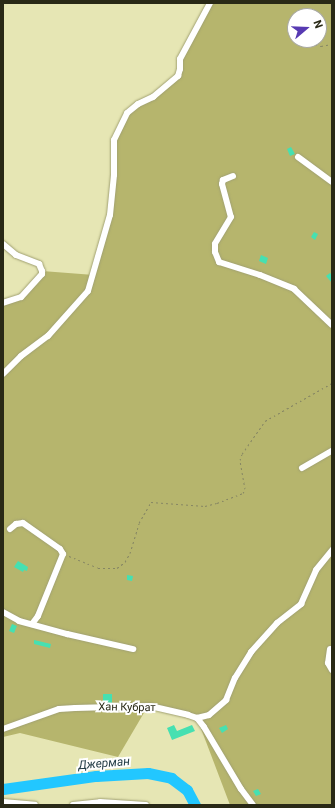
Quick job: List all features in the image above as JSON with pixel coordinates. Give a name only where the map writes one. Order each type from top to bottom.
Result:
[{"type":"street","points":[[3,374],[21,356],[48,336],[88,291],[110,214],[114,175],[114,140],[128,113],[138,104],[153,98],[178,76],[180,59],[210,3]]},
{"type":"street","points":[[298,157],[332,182]]},
{"type":"street","points":[[233,176],[223,180],[222,184],[232,217],[215,244],[215,252],[219,262],[260,275],[294,289],[332,325]]},
{"type":"street","points":[[3,244],[16,255],[38,264],[42,274],[21,297],[3,303]]},
{"type":"street","points":[[302,468],[332,451]]},
{"type":"street","points":[[10,530],[16,524],[23,523],[60,549],[63,554],[38,616],[32,624]]},
{"type":"street","points":[[253,805],[241,789],[204,727],[197,718],[209,715],[226,700],[235,678],[251,652],[277,623],[301,604],[316,570],[332,550]]},
{"type":"street","points":[[3,612],[15,619],[67,634],[133,649]]},
{"type":"street","points":[[330,648],[328,663],[332,670]]},
{"type":"street","name":"Хан Кубрат","points":[[3,729],[59,709],[150,706],[197,718]]},
{"type":"street","points":[[16,716],[20,723]]},
{"type":"street","points":[[3,802],[35,805]]},
{"type":"street","points":[[73,805],[100,802],[146,805]]},
{"type":"path","points":[[63,554],[98,568],[115,569],[125,562],[130,553],[139,523],[150,502],[205,506],[243,493],[245,489],[240,460],[242,454],[265,421],[332,383]]},
{"type":"shaded area","points":[[210,3],[332,3],[332,805],[230,805],[197,718],[148,706],[118,757],[20,733],[3,737],[3,303],[15,300],[42,271],[94,275],[110,215],[114,140],[127,113],[178,76],[180,59]]},
{"type":"building","points":[[291,147],[295,154],[290,156],[287,149]]},
{"type":"building","points":[[314,232],[318,234],[315,240],[311,237]]},
{"type":"building","points":[[261,255],[268,258],[266,264],[259,261]]},
{"type":"building","points":[[330,273],[332,275],[332,283],[326,276]]},
{"type":"building","points":[[18,561],[28,567],[27,571],[24,570],[23,572],[14,567]]},
{"type":"building","points":[[127,575],[133,576],[132,581],[127,580]]},
{"type":"building","points":[[12,624],[17,626],[14,633],[9,631]]},
{"type":"building","points":[[34,640],[51,644],[50,648],[34,644]]},
{"type":"building","points":[[103,694],[112,694],[112,703],[103,703]]},
{"type":"building","points":[[174,725],[177,731],[192,725],[195,731],[172,740],[167,728]]},
{"type":"building","points":[[226,725],[228,729],[222,733],[219,728]]},
{"type":"building","points":[[258,789],[261,794],[256,796],[253,791]]},
{"type":"waterway","name":"Джерман","points":[[3,789],[96,776],[148,773],[171,778],[187,790],[195,805]]}]
